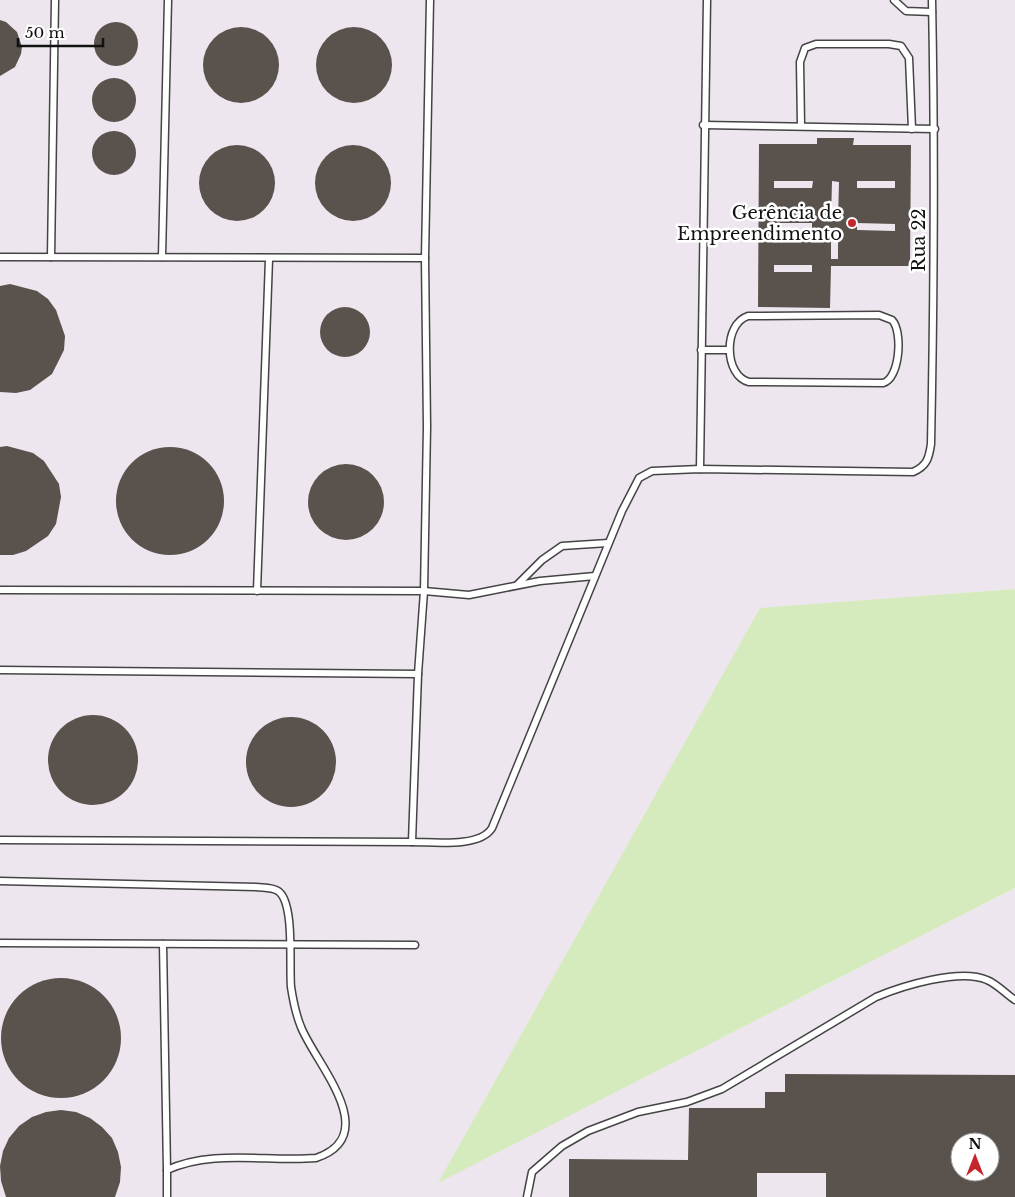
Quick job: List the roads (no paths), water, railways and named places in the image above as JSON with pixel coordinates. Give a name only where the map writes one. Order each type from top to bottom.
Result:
[{"type":"lane","points":[[51,257],[56,0]]},
{"type":"lane","points":[[162,257],[168,0]]},
{"type":"lane","points":[[412,842],[418,674],[424,591],[428,427],[425,258],[430,0]]},
{"type":"lane","points":[[0,840],[412,842],[471,841],[483,837],[489,832],[608,543],[639,478],[652,472],[700,469],[703,125],[707,0]]},
{"type":"lane","points":[[894,0],[906,10],[932,12]]},
{"type":"lane","name":"Rua 22","points":[[700,469],[913,472],[926,464],[931,444],[935,129],[932,0]]},
{"type":"lane","points":[[801,126],[800,62],[805,48],[816,44],[888,44],[901,46],[909,58],[912,129]]},
{"type":"lane","points":[[703,125],[935,129]]},
{"type":"lane","points":[[0,257],[425,258]]},
{"type":"lane","points":[[257,591],[269,258]]},
{"type":"lane","points":[[879,315],[892,320],[897,331],[894,375],[888,382],[883,383],[750,382],[737,374],[729,350],[738,322],[753,316],[879,315]]},
{"type":"lane","points":[[701,350],[729,350]]},
{"type":"lane","points":[[516,586],[542,560],[562,546],[608,543]]},
{"type":"lane","points":[[0,590],[424,591],[469,595],[516,586],[595,576]]},
{"type":"lane","points":[[0,670],[418,674]]},
{"type":"lane","points":[[0,881],[272,889],[283,896],[286,904],[291,988],[301,1028],[339,1092],[344,1110],[344,1126],[340,1139],[331,1151],[316,1158],[205,1159],[167,1170]]},
{"type":"lane","points":[[0,943],[415,945]]},
{"type":"lane","points":[[163,944],[167,1197]]},
{"type":"lane","points":[[527,1197],[532,1172],[562,1146],[588,1131],[638,1112],[687,1102],[722,1089],[876,997],[900,987],[926,981],[968,976],[987,980],[1015,1000]]},
{"type":"place","name":"Gerência de Empreendimento","points":[[852,223]]}]
